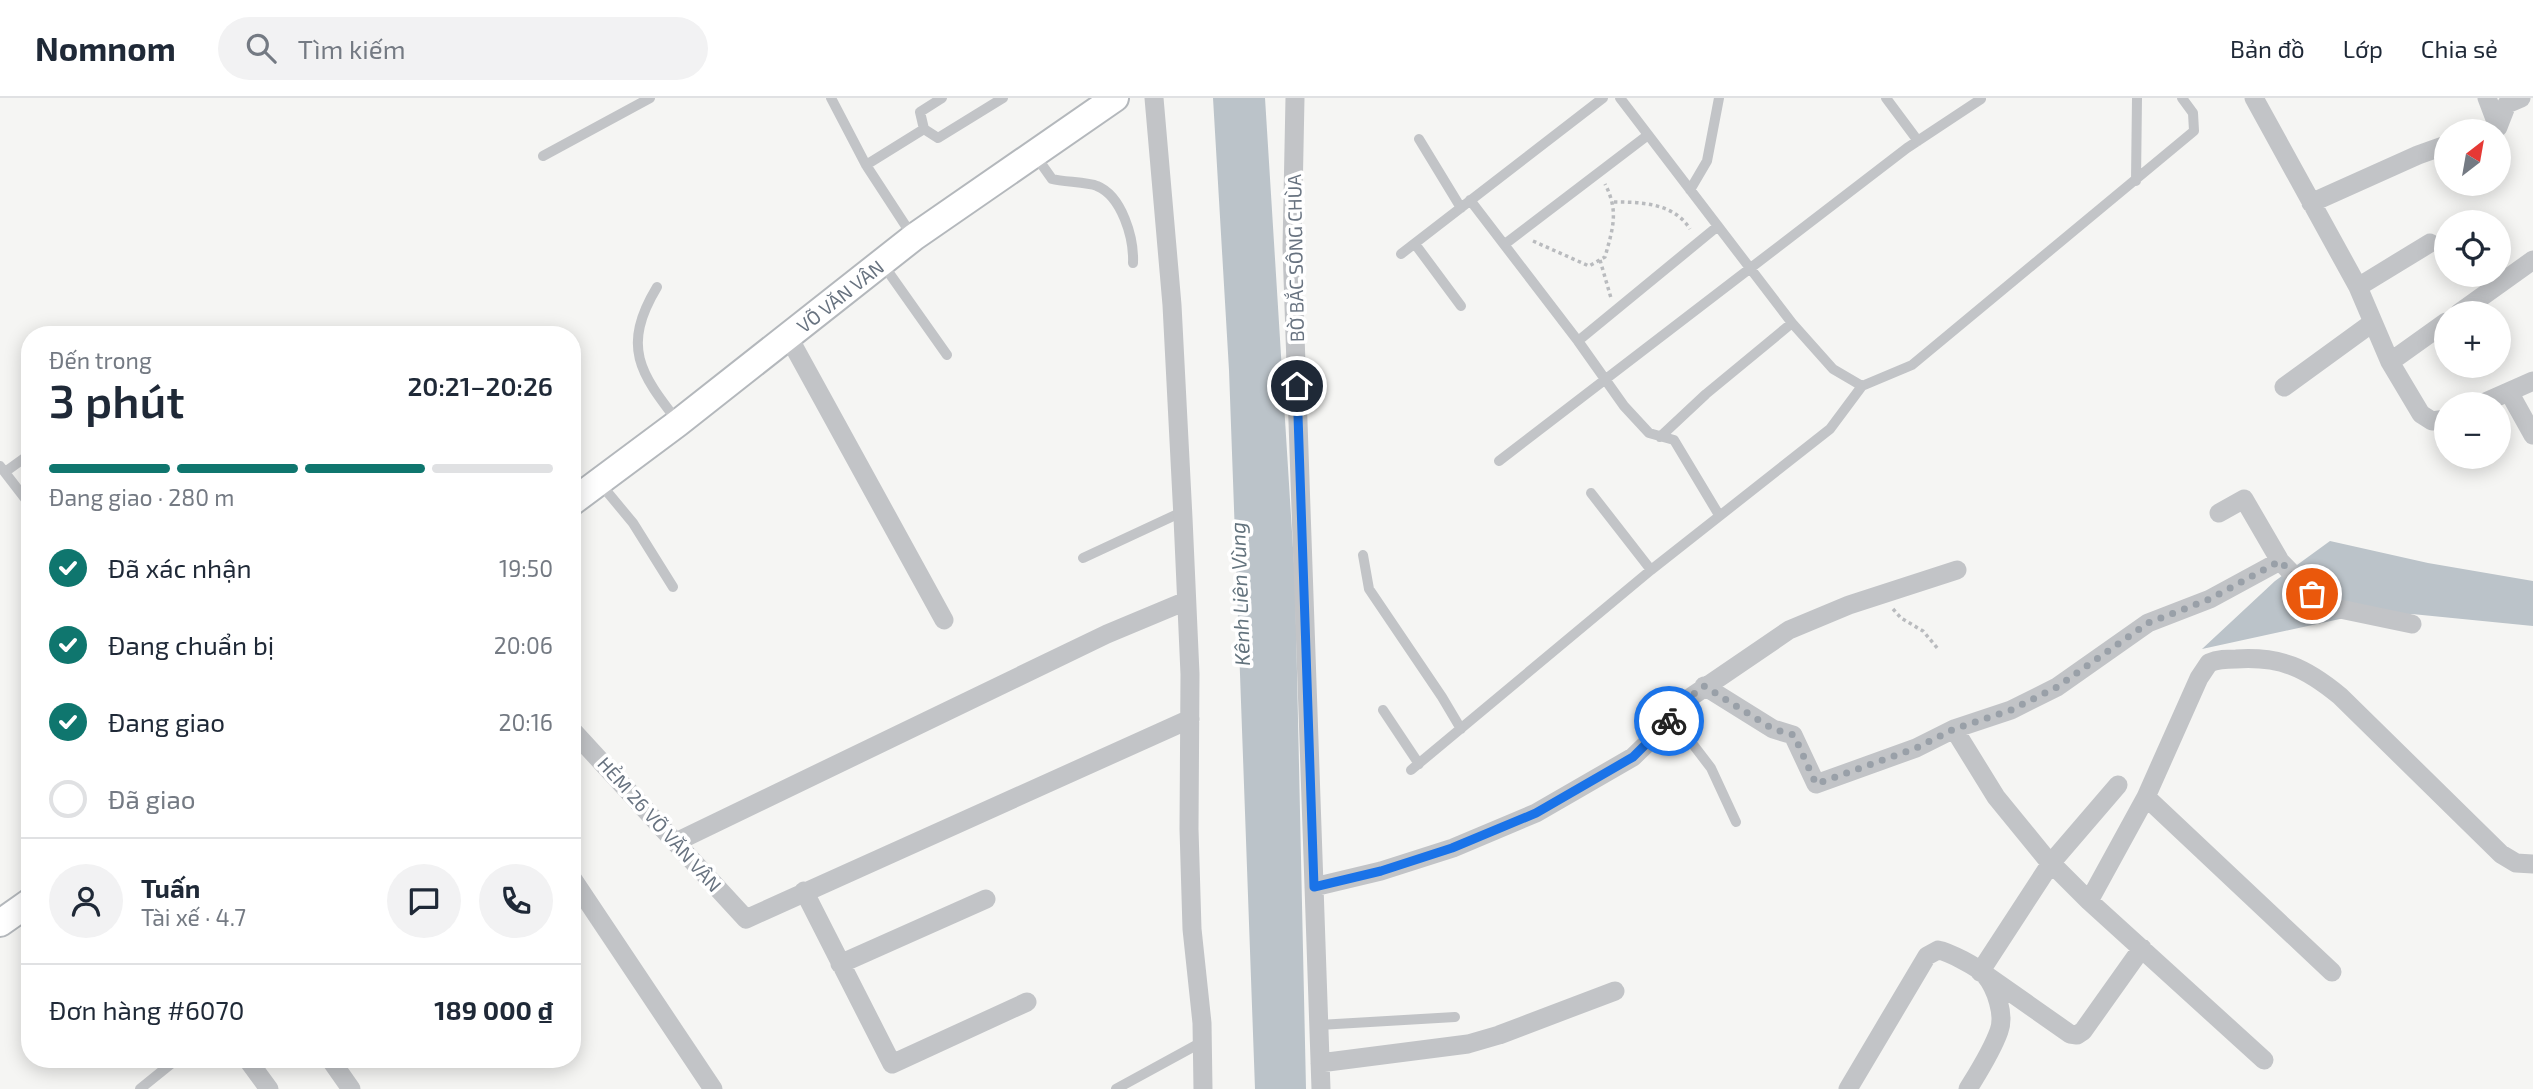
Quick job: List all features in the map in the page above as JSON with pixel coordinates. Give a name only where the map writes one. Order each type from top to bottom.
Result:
[{"type":"street","name":"VÕ VĂN VÂN","points":[[581,495],[678,423],[914,237],[1115,98]]},
{"type":"street","points":[[1154,98],[1172,305],[1190,719],[1188,829],[1191,916],[1202,1042],[1203,1089]]},
{"type":"street","name":"BỜ BẮC SÔNG CHÙA","points":[[1295,98],[1292,248],[1321,1089]]},
{"type":"street","points":[[2254,98],[2358,287],[2390,362],[2421,414],[2434,421]]},
{"type":"street","points":[[2487,98],[2490,119]]},
{"type":"street","points":[[2498,119],[2507,104],[2521,98]]},
{"type":"street","points":[[2311,203],[2434,150]]},
{"type":"street","points":[[2358,287],[2430,243]]},
{"type":"street","points":[[2476,301],[2533,260]]},
{"type":"street","points":[[2284,387],[2372,323]]},
{"type":"street","points":[[2390,362],[2434,331]]},
{"type":"street","points":[[788,336],[944,620]]},
{"type":"street","points":[[2509,392],[2533,381]]},
{"type":"street","points":[[2511,396],[2533,435]]},
{"type":"street","points":[[2219,513],[2244,499],[2280,561],[2312,594],[2340,609],[2412,624]]},
{"type":"street","points":[[1704,686],[1773,729],[1794,735],[1816,784],[1916,748],[1954,729],[2011,710],[2057,687],[2148,623],[2210,599],[2280,561]]},
{"type":"street","points":[[1314,887],[1381,871],[1452,848],[1536,813],[1633,757],[1664,727],[1682,703],[1789,630],[1849,605],[1957,570]]},
{"type":"street","points":[[676,842],[1107,634],[1186,601]]},
{"type":"street","points":[[2089,901],[2146,797],[2199,677],[2214,660],[2275,659],[2306,672],[2340,696],[2501,854],[2516,863],[2533,864]]},
{"type":"street","points":[[1027,1002],[891,1065],[804,891],[1190,719]]},
{"type":"street","points":[[1954,729],[1996,797],[2052,863],[2089,901],[2264,1060]]},
{"type":"street","name":"HẺM 26 VÕ VĂN VÂN","points":[[581,740],[746,919],[804,891]]},
{"type":"street","points":[[1982,973],[2052,863],[2118,785]]},
{"type":"street","points":[[2146,797],[2332,972]]},
{"type":"street","points":[[581,891],[713,1089]]},
{"type":"street","points":[[840,964],[985,899]]},
{"type":"street","points":[[0,923],[21,908]]},
{"type":"street","points":[[1848,1089],[1927,956],[1938,950],[1947,952],[1982,973],[2070,1034],[2077,1035],[2083,1031],[2142,948]]},
{"type":"street","points":[[1968,1089],[2000,1031],[2002,1016],[1982,973]]},
{"type":"street","points":[[1320,1063],[1468,1044],[1615,991]]},
{"type":"street","points":[[254,1068],[269,1089]]},
{"type":"street","points":[[336,1068],[351,1089]]},
{"type":"lane","points":[[543,156],[650,98]]},
{"type":"lane","points":[[831,98],[866,164],[914,237]]},
{"type":"lane","points":[[942,98],[920,112],[924,129],[938,138],[1003,98]]},
{"type":"lane","points":[[1401,254],[1603,98]]},
{"type":"lane","points":[[1619,98],[1792,323],[1833,369],[1862,386]]},
{"type":"lane","points":[[1690,190],[1707,161],[1719,98]]},
{"type":"lane","points":[[1886,98],[1918,141]]},
{"type":"lane","points":[[2136,181],[2137,98]]},
{"type":"lane","points":[[1384,710],[1415,767],[1651,570],[1830,429],[1862,386],[1912,365],[2194,131],[2193,113],[2182,98]]},
{"type":"lane","points":[[1499,461],[1750,267],[1918,141],[1981,99]]},
{"type":"lane","points":[[866,164],[924,129]]},
{"type":"lane","points":[[1505,244],[1648,135]]},
{"type":"lane","points":[[1419,139],[1461,208]]},
{"type":"lane","points":[[1035,155],[1052,179],[1097,186],[1118,205],[1134,243],[1133,262]]},
{"type":"lane","points":[[1470,200],[1605,377],[1624,406],[1649,433],[1674,440],[1720,515]]},
{"type":"lane","points":[[1578,341],[1718,226]]},
{"type":"lane","points":[[1415,244],[1461,306]]},
{"type":"lane","points":[[881,262],[947,355]]},
{"type":"lane","points":[[657,287],[641,315],[639,361],[649,384],[678,423]]},
{"type":"lane","points":[[1660,437],[1706,394],[1792,323]]},
{"type":"lane","points":[[21,459],[3,469],[21,493]]},
{"type":"lane","points":[[599,482],[633,523],[673,587]]},
{"type":"lane","points":[[1591,493],[1651,570]]},
{"type":"lane","points":[[1083,558],[1182,512]]},
{"type":"lane","points":[[1363,555],[1368,589],[1461,729]]},
{"type":"lane","points":[[1671,717],[1711,768],[1736,821]]},
{"type":"lane","points":[[1319,1025],[1455,1017]]},
{"type":"lane","points":[[1116,1089],[1202,1042]]},
{"type":"lane","points":[[140,1089],[166,1068]]},
{"type":"path","points":[[1521,232],[1566,258],[1589,266],[1605,257],[1613,230],[1614,202],[1599,173]]},
{"type":"path","points":[[1614,202],[1656,204],[1685,221],[1699,242]]},
{"type":"path","points":[[1600,260],[1607,292],[1617,309]]},
{"type":"path","points":[[1891,592],[1888,604],[1900,618],[1923,631],[1939,650]]},
{"type":"water","name":"Kênh Liên Vùng","points":[[1213,98],[1265,98],[1295,580],[1306,1089],[1255,1089],[1229,370]]},
{"type":"water","points":[[2330,541],[2428,563],[2533,581],[2533,626],[2412,614],[2349,617],[2202,649],[2275,581]]},
{"type":"way so far","points":[[1669,721],[1682,703],[1704,686],[1773,729],[1794,735],[1816,784],[1916,748],[1954,729],[2011,710],[2057,687],[2148,623],[2210,599],[2280,561],[2312,594]]},
{"type":"route","points":[[1297,386],[1314,887],[1381,871],[1452,848],[1536,813],[1633,757],[1669,721]]}]
